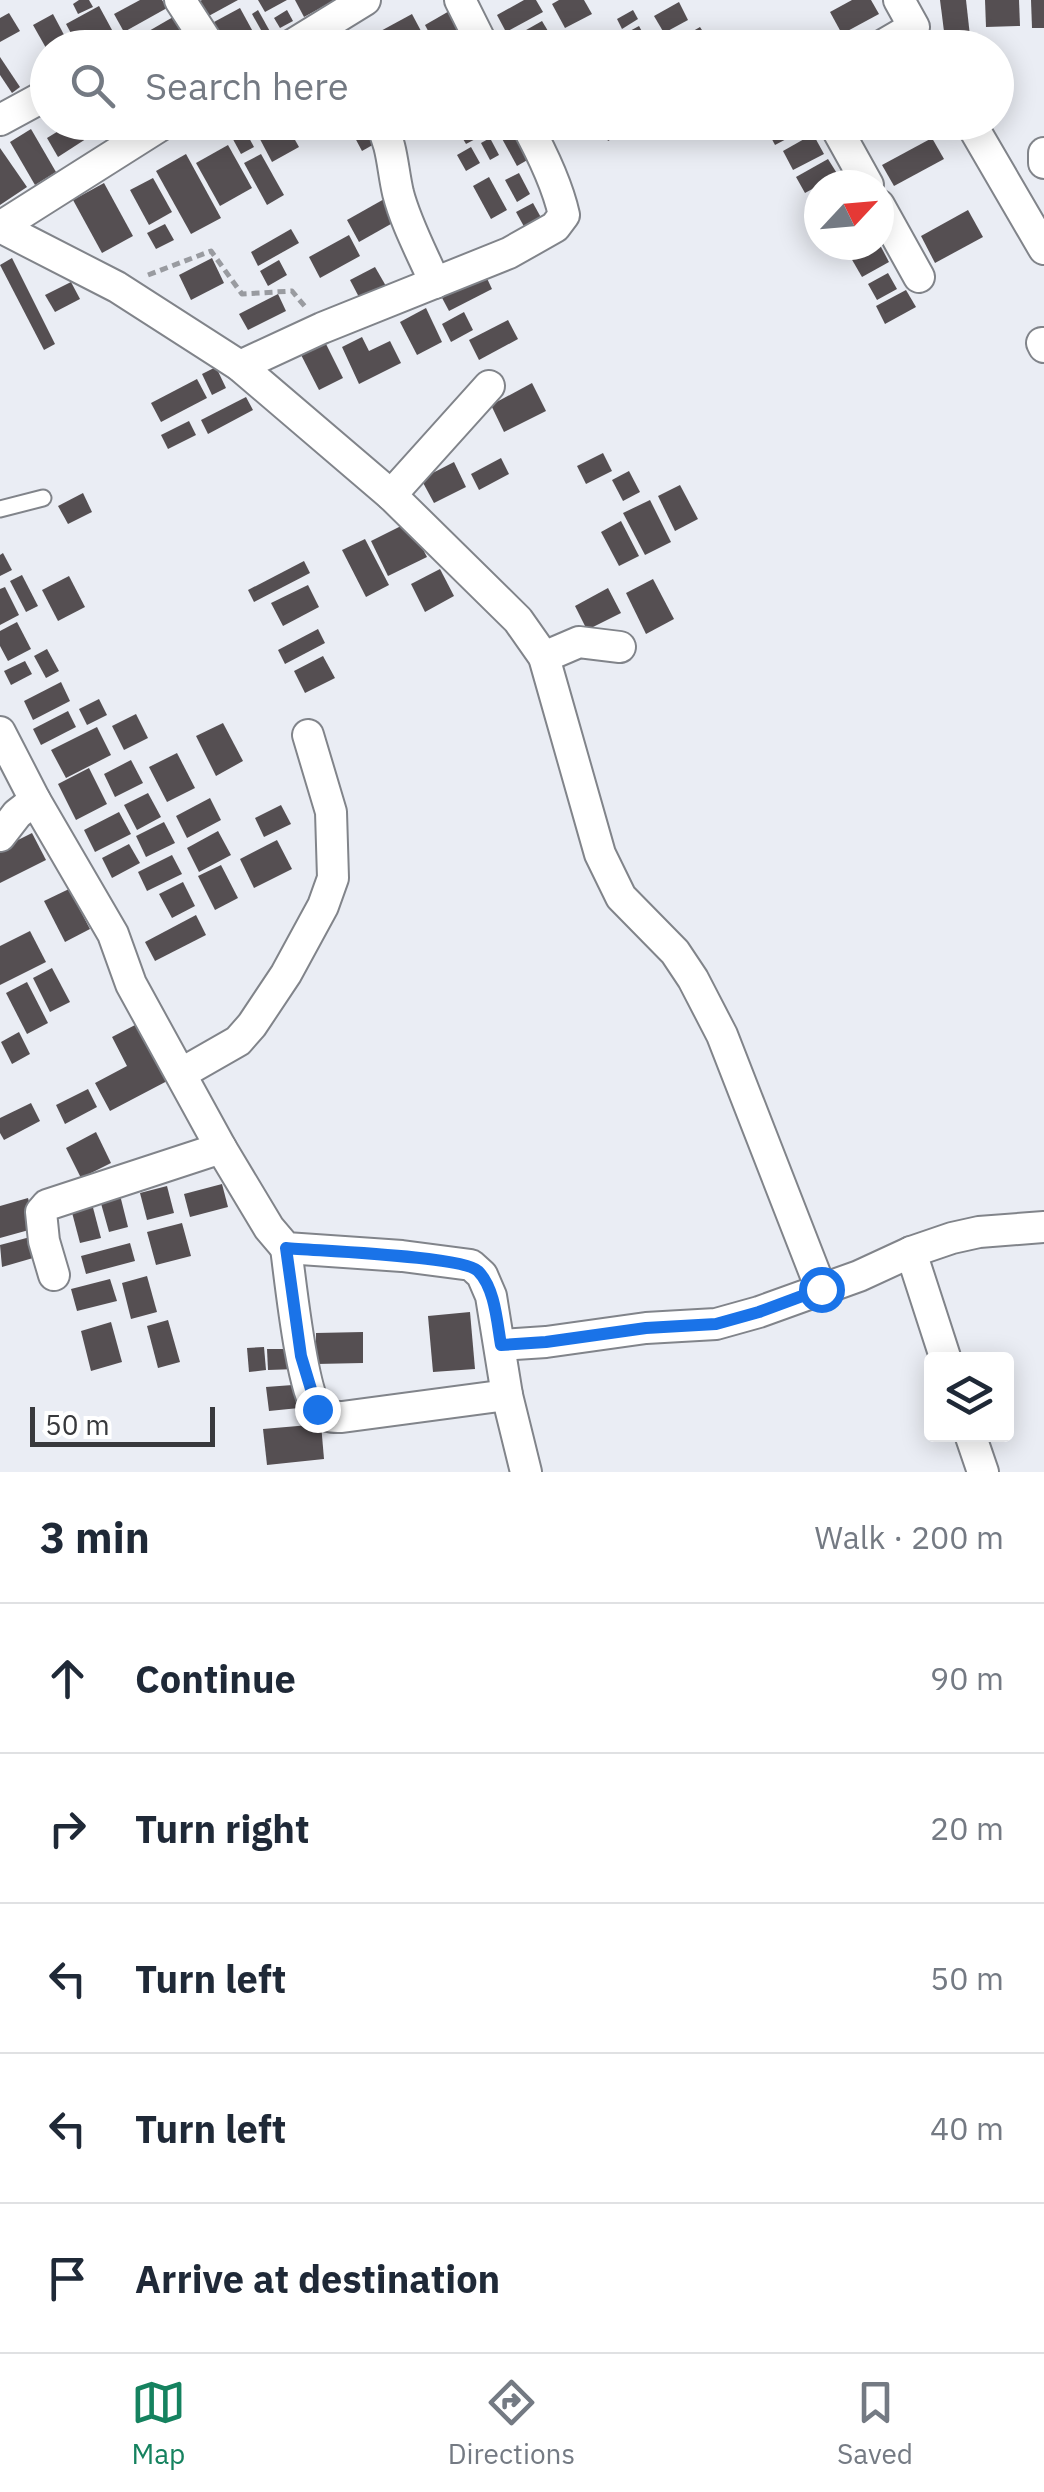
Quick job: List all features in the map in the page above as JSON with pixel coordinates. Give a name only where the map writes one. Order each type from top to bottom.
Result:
[{"type":"street","points":[[180,0],[199,30]]},
{"type":"street","points":[[338,30],[365,0]]},
{"type":"street","points":[[460,0],[475,30]]},
{"type":"street","points":[[899,0],[916,30]]},
{"type":"street","points":[[0,120],[30,104]]},
{"type":"street","points":[[137,140],[0,226],[117,287],[240,366],[390,495],[518,620],[544,657],[604,864],[621,897],[674,952],[722,1035],[821,1289]]},
{"type":"street","points":[[388,140],[405,216],[435,282]]},
{"type":"street","points":[[240,366],[322,328],[510,253],[561,222],[562,205],[534,140]]},
{"type":"street","points":[[843,140],[860,170]]},
{"type":"street","points":[[980,140],[1044,249]]},
{"type":"street","points":[[1044,153],[1044,163]]},
{"type":"street","points":[[894,232],[919,277]]},
{"type":"street","points":[[390,495],[489,386]]},
{"type":"street","points":[[544,657],[579,642],[620,647]]},
{"type":"street","points":[[0,732],[113,934],[126,972],[221,1148],[286,1248],[301,1356],[313,1402],[330,1417],[508,1395]]},
{"type":"street","points":[[182,1073],[238,1040],[252,1025],[286,974],[323,906],[333,878],[331,812],[308,735]]},
{"type":"street","points":[[0,836],[35,800]]},
{"type":"street","points":[[54,1275],[41,1212],[47,1205],[221,1148]]},
{"type":"street","points":[[501,1345],[716,1324],[860,1276],[911,1252],[979,1232],[1044,1227]]},
{"type":"street","points":[[286,1248],[471,1265],[482,1275],[491,1296],[526,1472]]},
{"type":"street","points":[[911,1252],[943,1352]]},
{"type":"street","points":[[973,1442],[982,1472]]},
{"type":"lane","points":[[0,509],[43,498]]},
{"type":"path","points":[[117,287],[211,251],[242,294],[292,291],[322,328]]},
{"type":"building","points":[[89,0],[93,7],[78,14],[73,4]]},
{"type":"building","points":[[140,0],[162,0],[167,8],[128,30],[123,30],[114,14]]},
{"type":"building","points":[[238,0],[205,18],[196,3]]},
{"type":"building","points":[[258,0],[287,0],[265,12]]},
{"type":"building","points":[[295,0],[335,0],[304,17]]},
{"type":"building","points":[[524,0],[536,0],[543,12],[510,30],[505,30],[497,15]]},
{"type":"building","points":[[559,0],[584,0],[592,14],[565,28],[552,4]]},
{"type":"building","points":[[852,0],[871,0],[879,14],[849,30],[840,30],[830,12]]},
{"type":"building","points":[[940,0],[966,0],[969,30],[944,30]]},
{"type":"building","points":[[985,0],[1019,0],[1020,26],[986,27]]},
{"type":"building","points":[[1031,0],[1044,0],[1044,28],[1032,28]]},
{"type":"building","points":[[679,2],[688,20],[662,30],[654,16]]},
{"type":"building","points":[[99,6],[112,30],[69,30],[66,24]]},
{"type":"building","points":[[458,6],[471,30],[428,30],[425,25]]},
{"type":"building","points":[[240,8],[252,30],[218,30],[214,22]]},
{"type":"building","points":[[258,10],[269,30],[261,30],[252,14]]},
{"type":"building","points":[[287,10],[293,21],[280,28],[274,18]]},
{"type":"building","points":[[633,10],[638,19],[622,29],[617,19]]},
{"type":"building","points":[[9,13],[20,31],[0,42],[0,18]]},
{"type":"building","points":[[180,13],[189,30],[151,30]]},
{"type":"building","points":[[53,14],[61,30],[36,30],[33,25]]},
{"type":"building","points":[[412,14],[420,30],[383,30]]},
{"type":"building","points":[[542,21],[547,30],[526,30]]},
{"type":"building","points":[[0,57],[20,87],[12,93],[0,75]]},
{"type":"building","points":[[30,130],[30,140],[37,140],[56,172],[35,185],[10,142]]},
{"type":"building","points":[[48,140],[84,140],[58,157]]},
{"type":"building","points":[[233,140],[250,140],[254,147],[241,154]]},
{"type":"building","points":[[260,140],[295,140],[299,147],[272,162]]},
{"type":"building","points":[[356,140],[381,140],[362,151]]},
{"type":"building","points":[[491,140],[499,155],[490,160],[481,143]]},
{"type":"building","points":[[503,140],[528,140],[536,155],[517,166]]},
{"type":"building","points":[[802,140],[816,140],[824,154],[793,170],[783,151]]},
{"type":"building","points":[[928,140],[933,140],[944,159],[894,186],[894,170],[885,170],[882,165]]},
{"type":"building","points":[[228,145],[252,188],[220,206],[196,163]]},
{"type":"building","points":[[471,147],[480,163],[466,171],[457,155]]},
{"type":"building","points":[[0,148],[27,187],[0,205]]},
{"type":"building","points":[[186,154],[221,218],[191,234],[156,171]]},
{"type":"building","points":[[261,154],[284,195],[267,205],[244,163]]},
{"type":"building","points":[[828,159],[835,170],[808,170]]},
{"type":"building","points":[[804,172],[804,191],[796,177]]},
{"type":"building","points":[[519,173],[530,194],[517,202],[505,180]]},
{"type":"building","points":[[489,177],[507,210],[491,219],[473,186]]},
{"type":"building","points":[[153,178],[172,212],[149,225],[130,190]]},
{"type":"building","points":[[104,183],[133,236],[102,253],[73,200]]},
{"type":"building","points":[[386,198],[398,220],[359,242],[347,220]]},
{"type":"building","points":[[533,203],[544,223],[527,232],[516,212]]},
{"type":"building","points":[[968,210],[983,237],[935,263],[921,236]]},
{"type":"building","points":[[165,224],[174,240],[156,249],[147,233]]},
{"type":"building","points":[[291,229],[299,243],[258,266],[251,252]]},
{"type":"building","points":[[349,235],[360,256],[320,278],[309,257]]},
{"type":"building","points":[[12,258],[55,344],[44,350],[0,265]]},
{"type":"building","points":[[212,258],[224,283],[191,300],[179,275]]},
{"type":"building","points":[[279,260],[287,275],[268,286],[260,271]]},
{"type":"building","points":[[852,260],[888,260],[889,262],[862,277]]},
{"type":"building","points":[[375,267],[386,286],[360,299],[350,280]]},
{"type":"building","points":[[484,272],[492,289],[449,311],[440,294]]},
{"type":"building","points":[[888,273],[897,289],[877,300],[868,284]]},
{"type":"building","points":[[71,282],[80,299],[55,312],[45,295]]},
{"type":"building","points":[[906,290],[916,307],[885,324],[876,306]]},
{"type":"building","points":[[278,294],[286,311],[248,330],[239,314]]},
{"type":"building","points":[[426,308],[442,342],[417,355],[400,322]]},
{"type":"building","points":[[464,312],[473,330],[451,342],[442,324]]},
{"type":"building","points":[[508,320],[518,339],[479,360],[469,340]]},
{"type":"building","points":[[320,332],[343,378],[319,390],[296,345]]},
{"type":"building","points":[[362,337],[369,351],[390,341],[401,363],[359,384],[342,347]]},
{"type":"building","points":[[216,367],[226,388],[212,395],[202,374]]},
{"type":"building","points":[[197,379],[207,398],[161,422],[151,403]]},
{"type":"building","points":[[532,383],[546,411],[504,432],[491,405]]},
{"type":"building","points":[[246,397],[253,410],[208,434],[201,420]]},
{"type":"building","points":[[189,421],[196,435],[168,449],[161,435]]},
{"type":"building","points":[[603,453],[612,471],[586,484],[577,466]]},
{"type":"building","points":[[501,458],[509,474],[479,490],[471,474]]},
{"type":"building","points":[[454,462],[466,487],[434,503],[421,479]]},
{"type":"building","points":[[629,471],[640,492],[623,501],[612,480]]},
{"type":"building","points":[[680,485],[698,519],[675,531],[658,496]]},
{"type":"building","points":[[83,493],[92,512],[68,524],[58,506]]},
{"type":"building","points":[[650,500],[671,542],[645,555],[623,513]]},
{"type":"building","points":[[621,521],[639,556],[619,566],[601,532]]},
{"type":"building","points":[[409,522],[427,557],[388,576],[371,541]]},
{"type":"building","points":[[365,539],[389,585],[366,597],[342,550]]},
{"type":"building","points":[[3,553],[12,570],[0,576],[0,555]]},
{"type":"building","points":[[304,561],[310,573],[254,602],[248,590]]},
{"type":"building","points":[[440,569],[454,596],[425,612],[411,584]]},
{"type":"building","points":[[22,575],[38,606],[26,612],[10,581]]},
{"type":"building","points":[[69,576],[85,607],[58,621],[42,590]]},
{"type":"building","points":[[653,579],[674,619],[646,634],[626,593]]},
{"type":"building","points":[[308,585],[319,607],[283,626],[271,603]]},
{"type":"building","points":[[5,587],[19,615],[0,625],[0,589]]},
{"type":"building","points":[[608,588],[621,613],[587,630],[575,606]]},
{"type":"building","points":[[17,622],[31,649],[8,661],[0,646],[0,631]]},
{"type":"building","points":[[318,629],[325,643],[285,664],[278,650]]},
{"type":"building","points":[[47,649],[59,671],[46,678],[34,656]]},
{"type":"building","points":[[323,656],[335,678],[305,693],[294,671]]},
{"type":"building","points":[[25,661],[32,674],[11,685],[4,671]]},
{"type":"building","points":[[61,682],[70,701],[33,720],[24,701]]},
{"type":"building","points":[[99,699],[107,715],[87,725],[79,709]]},
{"type":"building","points":[[68,711],[76,727],[41,745],[33,729]]},
{"type":"building","points":[[136,714],[148,738],[124,750],[112,726]]},
{"type":"building","points":[[223,723],[243,761],[216,776],[196,736]]},
{"type":"building","points":[[97,727],[111,755],[66,778],[51,750]]},
{"type":"building","points":[[177,753],[195,788],[167,802],[149,767]]},
{"type":"building","points":[[131,760],[143,783],[115,797],[104,774]]},
{"type":"building","points":[[89,768],[107,804],[76,820],[58,784]]},
{"type":"building","points":[[148,793],[161,817],[137,830],[124,805]]},
{"type":"building","points":[[210,798],[221,820],[187,838],[176,816]]},
{"type":"building","points":[[281,805],[291,824],[264,837],[255,818]]},
{"type":"building","points":[[119,812],[131,834],[95,852],[84,830]]},
{"type":"building","points":[[164,822],[175,843],[146,857],[136,836]]},
{"type":"building","points":[[218,831],[231,855],[199,872],[187,848]]},
{"type":"building","points":[[32,833],[46,860],[0,883],[0,849]]},
{"type":"building","points":[[277,840],[292,869],[254,888],[240,859]]},
{"type":"building","points":[[129,844],[140,863],[112,878],[102,858]]},
{"type":"building","points":[[172,855],[182,874],[147,891],[138,872]]},
{"type":"building","points":[[221,865],[238,898],[215,910],[198,876]]},
{"type":"building","points":[[183,882],[195,906],[172,918],[159,894]]},
{"type":"building","points":[[69,889],[90,929],[65,942],[44,901]]},
{"type":"building","points":[[196,915],[206,935],[155,961],[145,942]]},
{"type":"building","points":[[30,931],[46,962],[0,985],[0,946]]},
{"type":"building","points":[[52,968],[70,1002],[50,1012],[33,978]]},
{"type":"building","points":[[27,982],[48,1023],[27,1034],[6,993]]},
{"type":"building","points":[[137,1024],[171,1079],[110,1111],[95,1083],[127,1066],[112,1037]]},
{"type":"building","points":[[19,1032],[30,1054],[12,1064],[1,1042]]},
{"type":"building","points":[[88,1089],[97,1107],[65,1124],[56,1105]]},
{"type":"building","points":[[31,1103],[40,1121],[4,1140],[0,1118]]},
{"type":"building","points":[[96,1132],[111,1163],[81,1178],[66,1148]]},
{"type":"building","points":[[222,1184],[228,1207],[190,1217],[184,1194]]},
{"type":"building","points":[[167,1186],[174,1213],[147,1220],[140,1193]]},
{"type":"building","points":[[120,1195],[128,1227],[109,1232],[100,1200]]},
{"type":"building","points":[[28,1198],[36,1228],[0,1238],[0,1206]]},
{"type":"building","points":[[91,1200],[101,1238],[80,1243],[70,1205]]},
{"type":"building","points":[[182,1223],[191,1256],[156,1265],[147,1232]]},
{"type":"building","points":[[34,1236],[40,1256],[2,1267],[0,1245]]},
{"type":"building","points":[[130,1243],[135,1261],[86,1274],[81,1256]]},
{"type":"building","points":[[147,1276],[157,1312],[131,1319],[122,1283]]},
{"type":"building","points":[[110,1279],[117,1301],[77,1311],[71,1289]]},
{"type":"building","points":[[470,1312],[475,1369],[433,1372],[428,1316]]},
{"type":"building","points":[[168,1320],[180,1362],[158,1368],[147,1326]]},
{"type":"building","points":[[111,1322],[122,1362],[91,1371],[81,1331]]},
{"type":"building","points":[[363,1332],[363,1363],[316,1364],[316,1333]]},
{"type":"building","points":[[264,1347],[266,1370],[249,1372],[247,1348]]},
{"type":"building","points":[[267,1349],[296,1349],[297,1369],[268,1370]]},
{"type":"building","points":[[306,1384],[309,1407],[269,1411],[266,1387]]},
{"type":"building","points":[[321,1424],[324,1459],[267,1465],[263,1429]]},
{"type":"route","points":[[317,1409],[301,1356],[286,1248],[471,1265],[482,1275],[491,1296],[501,1345],[716,1324],[821,1289]]}]
